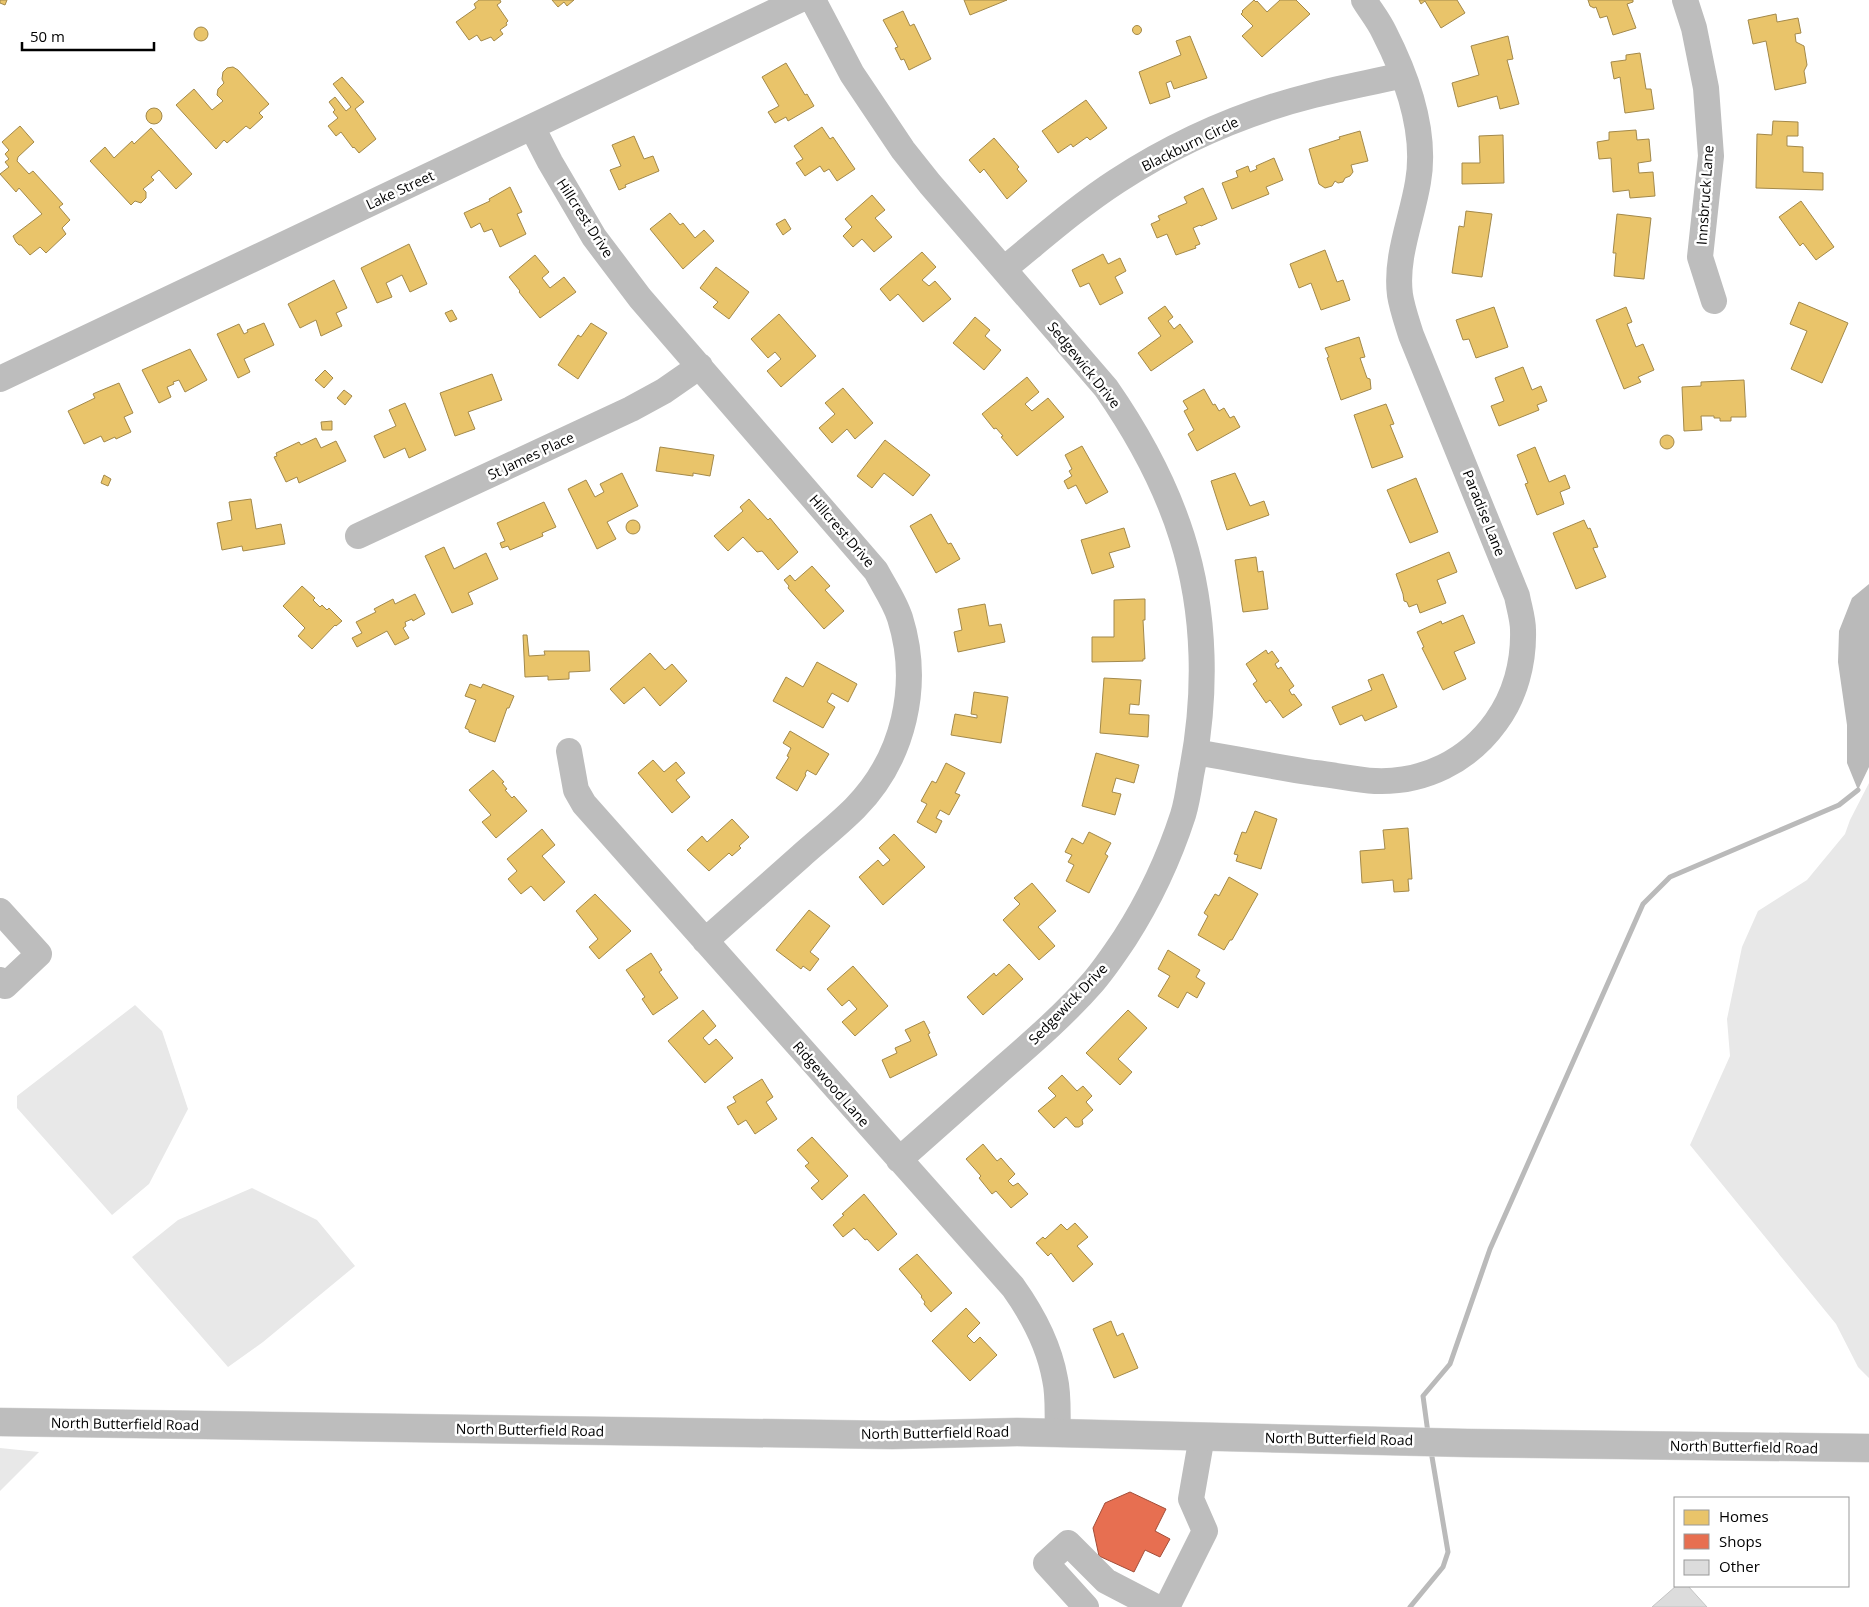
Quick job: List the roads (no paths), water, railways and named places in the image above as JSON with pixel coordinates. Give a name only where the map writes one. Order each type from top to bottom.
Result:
[{"type":"main road","name":"North Butterfield Road","points":[[0,1422],[892,1435],[1017,1432],[1467,1442],[1869,1448]]},
{"type":"street","name":"Lake Street","points":[[0,379],[799,0]]},
{"type":"street","name":"Sedgewick Drive","points":[[814,0],[852,74],[903,150],[930,184],[1106,388],[1123,411],[1149,456],[1173,510],[1182,537],[1190,568],[1202,653],[1201,703],[1196,752],[1184,813],[1160,875],[1137,919],[1093,982],[1051,1026],[899,1160]]},
{"type":"street","name":"Paradise Lane","points":[[1196,752],[1284,768],[1375,781],[1422,776],[1435,772],[1458,760],[1487,734],[1503,713],[1512,694],[1522,659],[1523,628],[1517,596],[1411,335],[1400,295],[1399,266],[1418,181],[1420,142],[1415,112],[1403,75],[1384,31],[1364,0]]},
{"type":"street","name":"Innsbruck Lane","points":[[1685,0],[1694,28],[1706,88],[1711,156],[1700,256],[1714,301]]},
{"type":"street","name":"Blackburn Circle","points":[[1004,269],[1074,211],[1118,180],[1206,133],[1262,111],[1314,95],[1403,75]]},
{"type":"street","name":"Hillcrest Drive","points":[[532,127],[550,162],[594,237],[640,298],[876,571],[900,618],[909,667],[910,690],[904,719],[891,757],[878,780],[856,807],[705,941]]},
{"type":"street","name":"St James Place","points":[[358,536],[631,409],[664,391],[700,366]]},
{"type":"street","name":"Ridgewood Lane","points":[[569,751],[576,790],[584,804],[1013,1287],[1042,1335],[1056,1379],[1058,1433]]},
{"type":"street","points":[[0,911],[39,954],[5,986],[0,980]]},
{"type":"street","points":[[1167,1607],[1205,1532],[1191,1498],[1202,1436]]},
{"type":"street","points":[[1086,1607],[1046,1562],[1068,1543],[1106,1581],[1156,1607]]},
{"type":"waterway","points":[[1428,1433],[1423,1396],[1450,1364],[1490,1249],[1643,904],[1670,877],[1839,805],[1858,790]]},
{"type":"waterway","points":[[1410,1607],[1443,1567],[1448,1552],[1431,1451]]}]
